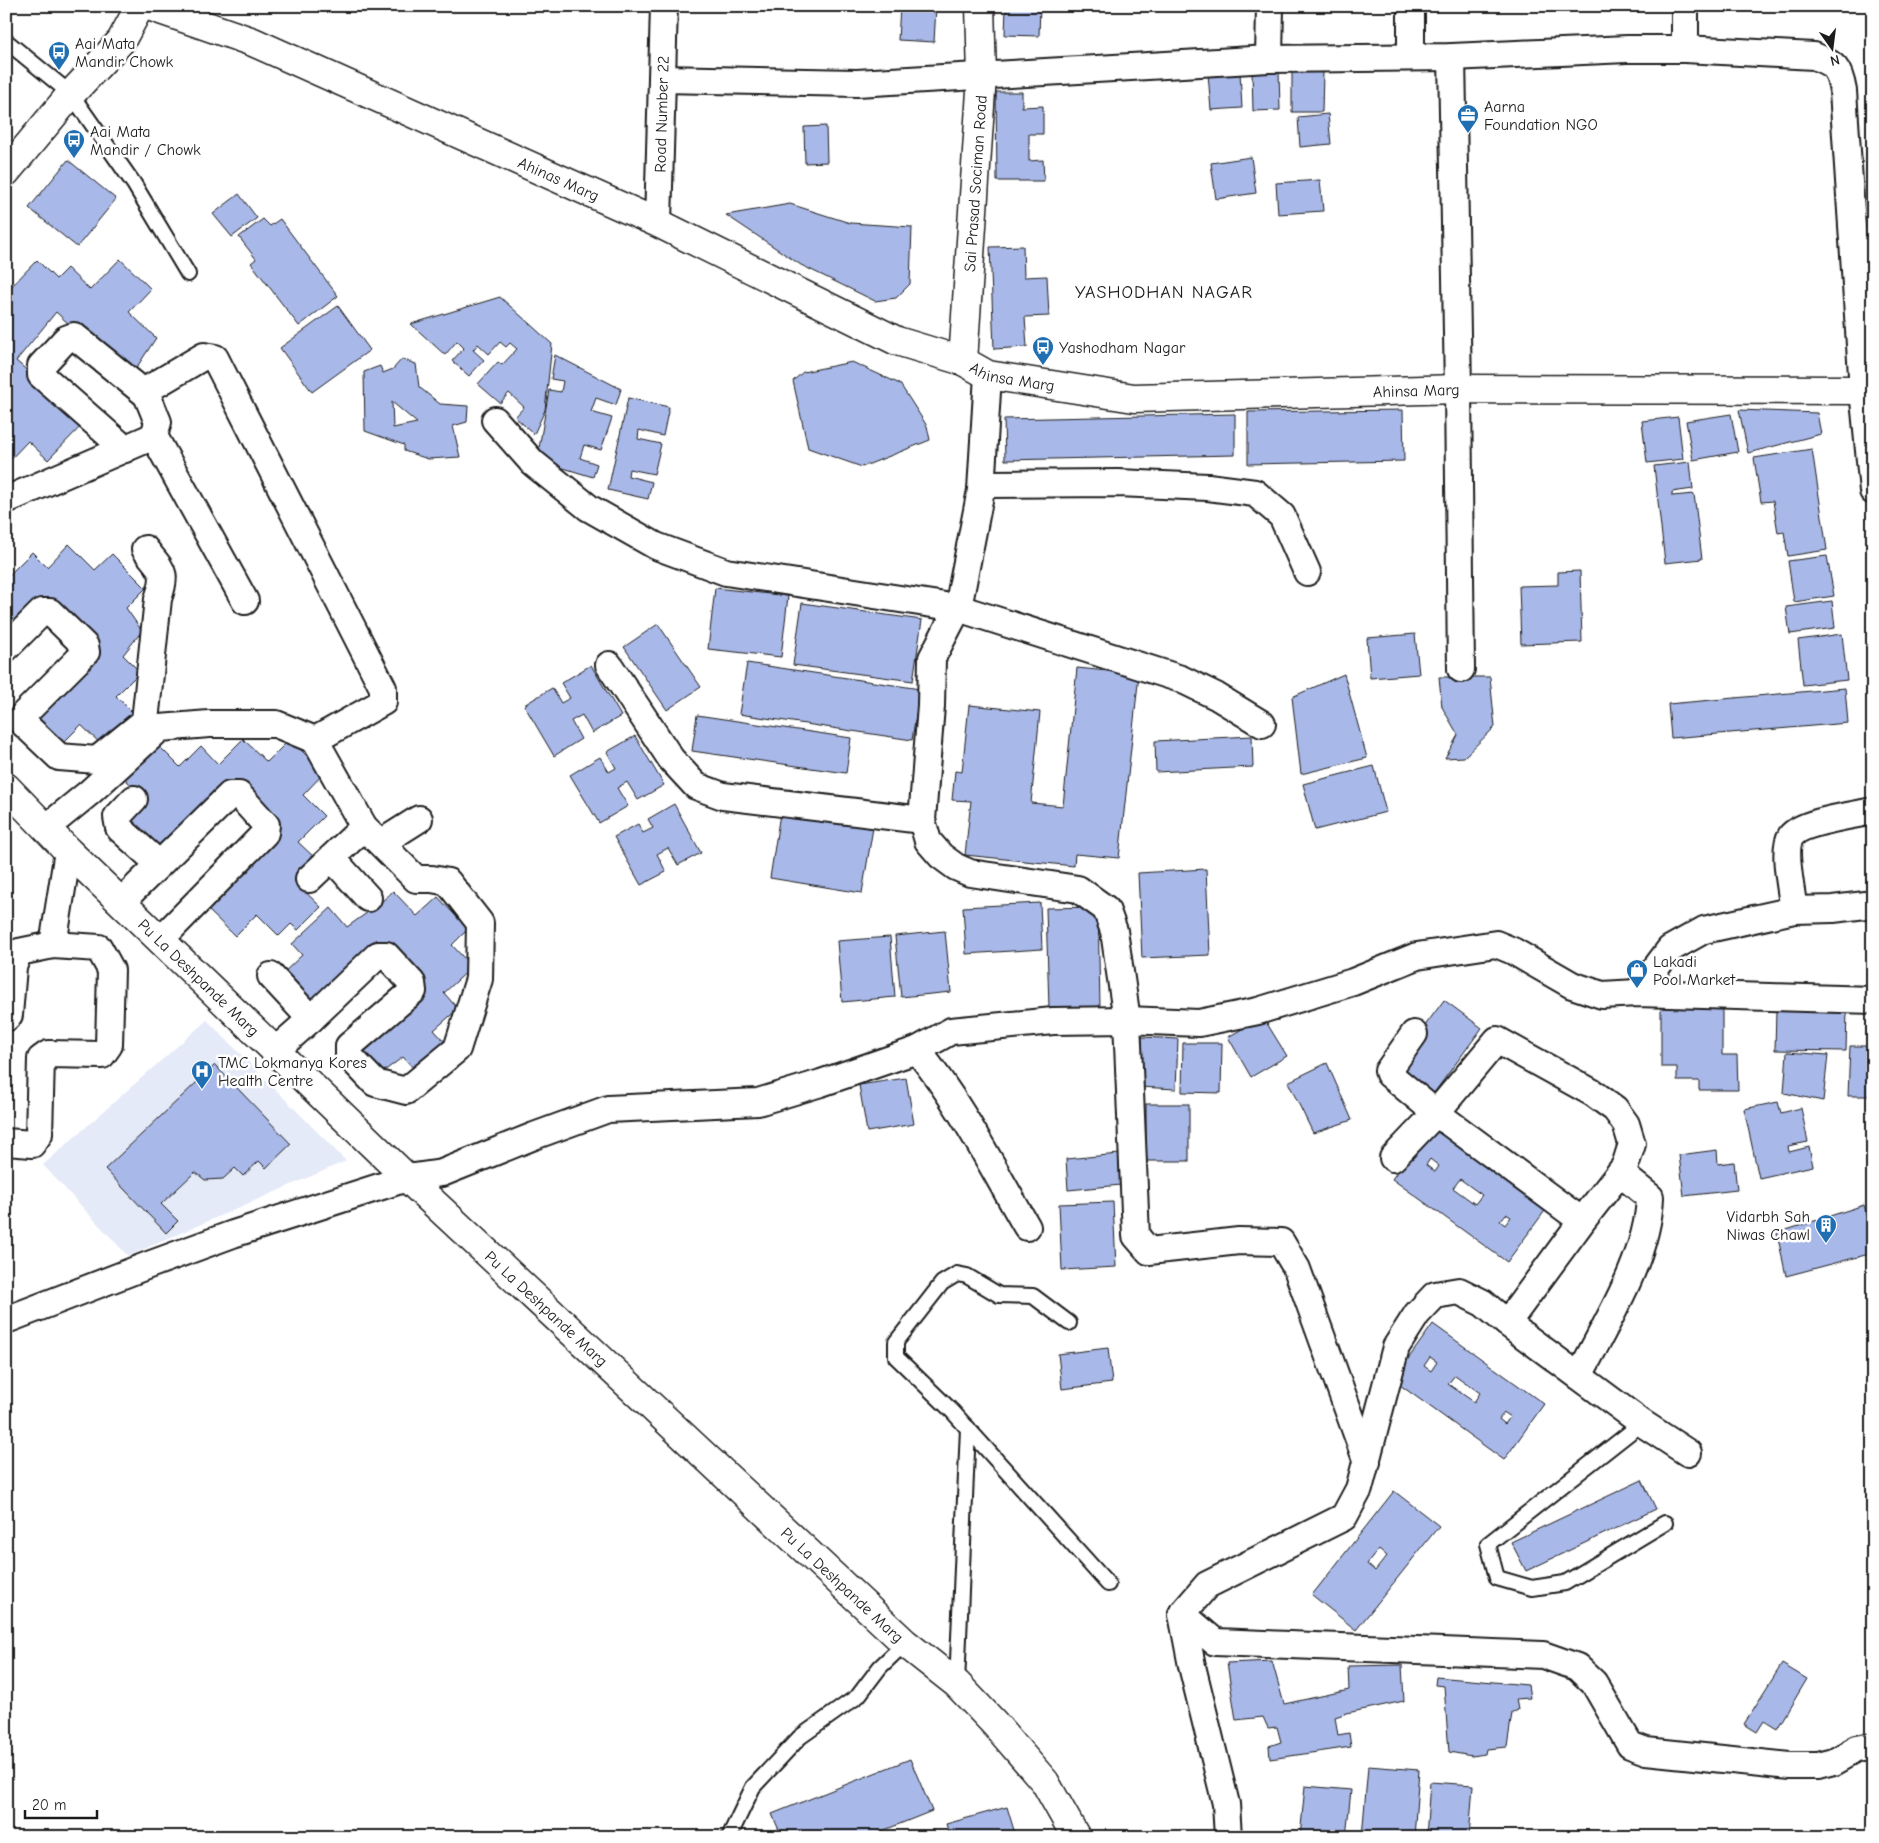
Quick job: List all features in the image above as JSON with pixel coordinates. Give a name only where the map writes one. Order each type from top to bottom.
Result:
[{"type":"street","points":[[6,172],[71,94],[121,40],[140,6]]},
{"type":"street","name":"Ahinas Marg","points":[[149,6],[253,42],[658,223],[897,341],[963,361]]},
{"type":"street","name":"Road Number 22","points":[[658,223],[664,6]]},
{"type":"street","name":"Sai Prasad Sociman Road","points":[[963,361],[982,76],[980,6]]},
{"type":"street","points":[[1268,59],[1270,6]]},
{"type":"street","points":[[1411,6],[1411,57]]},
{"type":"street","points":[[1685,6],[1685,49]]},
{"type":"street","points":[[662,79],[857,83],[1268,59],[1452,57],[1627,49],[1685,49],[1814,56],[1830,62],[1836,67],[1841,76],[1868,393],[1873,491]]},
{"type":"street","points":[[1452,57],[1458,388],[1460,669]]},
{"type":"street","points":[[125,448],[41,376],[41,366],[66,339],[74,336],[147,395],[158,422],[154,436],[245,601]]},
{"type":"street","points":[[147,395],[150,388],[204,356],[215,358],[383,688],[383,702],[315,740]]},
{"type":"street","name":"Ahinsa Marg","points":[[963,361],[988,375],[1134,398],[1458,388],[1868,393]]},
{"type":"street","points":[[988,375],[981,490],[958,608],[932,658],[932,706],[922,820],[928,841],[941,856],[956,867],[970,873],[1078,889],[1106,909],[1114,931],[1127,1020],[1136,1236],[1149,1251],[1239,1241],[1281,1242],[1297,1269],[1367,1462]]},
{"type":"street","points":[[495,420],[533,463],[589,508],[656,546],[726,572],[958,608],[1181,679],[1216,696],[1262,724]]},
{"type":"street","points":[[6,500],[154,436]]},
{"type":"street","points":[[981,490],[985,484],[1118,483],[1208,487],[1255,494],[1282,516],[1307,572]]},
{"type":"street","points":[[6,648],[42,612],[50,612],[85,646],[86,652],[24,714],[22,722],[59,757],[97,760],[145,721],[158,599],[164,583],[163,572],[145,549]]},
{"type":"street","points":[[609,665],[671,759],[696,786],[723,796],[922,820]]},
{"type":"street","points":[[46,828],[90,792],[160,728],[208,724],[276,724],[315,740],[372,835],[416,879],[448,882],[480,923],[479,979],[457,1049],[406,1091],[375,1083],[349,1056],[349,1046],[413,991],[412,983],[386,955],[378,955],[275,1051]]},
{"type":"street","name":"Pu La Deshpande Marg","points":[[6,787],[120,902],[407,1178],[905,1644],[958,1684],[1045,1782],[1076,1837]]},
{"type":"street","points":[[120,902],[230,795],[239,795],[266,825],[265,834],[160,940]]},
{"type":"street","points":[[134,799],[117,818],[119,828],[158,864]]},
{"type":"street","points":[[1794,910],[1787,862],[1788,844],[1791,836],[1802,828],[1873,811]]},
{"type":"street","points":[[309,880],[332,858],[372,835],[418,819]]},
{"type":"street","points":[[53,945],[68,851]]},
{"type":"street","points":[[332,858],[368,898]]},
{"type":"street","points":[[1637,993],[1670,949],[1704,930],[1794,910],[1833,909],[1873,904]]},
{"type":"street","points":[[6,1320],[233,1234],[407,1178],[442,1173],[608,1109],[758,1102],[822,1083],[917,1050],[951,1031],[1053,1021],[1127,1020],[1199,1023],[1249,1013],[1352,982],[1417,956],[1496,944],[1513,950],[1572,985],[1602,995],[1637,993],[1873,1000]]},
{"type":"street","points":[[6,1018],[9,1015],[10,966],[19,952],[53,945],[99,948],[111,970],[109,1044],[102,1055],[48,1054],[40,1059],[39,1134],[32,1144],[6,1142]]},
{"type":"street","points":[[271,976],[311,1019]]},
{"type":"street","points":[[1414,1034],[1388,1071],[1389,1074],[1436,1113],[1582,1221]]},
{"type":"street","points":[[1393,1158],[1436,1113],[1497,1040],[1593,1093],[1615,1109],[1626,1124],[1632,1144],[1625,1166],[1582,1221],[1507,1324]]},
{"type":"street","points":[[917,1050],[935,1072],[963,1116],[1027,1227]]},
{"type":"street","points":[[1579,1376],[1630,1278],[1650,1214],[1650,1198],[1620,1173]]},
{"type":"street","points":[[1182,1614],[1207,1585],[1344,1517],[1359,1489],[1396,1347],[1417,1314],[1435,1295],[1459,1292],[1483,1303],[1507,1324],[1642,1423],[1688,1453]]},
{"type":"street","points":[[1182,1614],[1215,1642],[1543,1655],[1577,1667],[1594,1683],[1630,1745],[1646,1751],[1790,1766],[1818,1766],[1834,1762],[1857,1749],[1873,1746]]},
{"type":"street","points":[[1182,1614],[1192,1666],[1226,1804],[1228,1837]]},
{"type":"lane","points":[[6,42],[71,94],[134,184],[188,274]]},
{"type":"lane","points":[[1069,1323],[1033,1296],[999,1295],[967,1276],[956,1274],[942,1283],[896,1342],[896,1357],[968,1428],[1108,1584]]},
{"type":"lane","points":[[1642,1423],[1488,1544],[1497,1578],[1532,1588],[1565,1583],[1665,1523]]},
{"type":"lane","points":[[958,1684],[968,1428]]},
{"type":"lane","points":[[729,1837],[753,1787],[800,1737],[858,1696],[880,1667],[905,1644]]},
{"type":"shaded area","name":"TMC Lokmanya Kores Health Centre","points":[[207,1020],[346,1161],[128,1256],[43,1165]]},
{"type":"building","points":[[900,6],[936,7],[934,42],[898,40]]},
{"type":"building","points":[[1006,6],[1040,6],[1039,36],[1005,35]]},
{"type":"building","points":[[1279,70],[1280,110],[1253,111],[1252,71]]},
{"type":"building","points":[[1240,72],[1242,108],[1211,110],[1208,74]]},
{"type":"building","points":[[1292,72],[1323,72],[1322,112],[1292,112]]},
{"type":"building","points":[[996,92],[1022,92],[1022,107],[1043,106],[1043,134],[1029,134],[1029,161],[1043,160],[1044,181],[997,181]]},
{"type":"building","points":[[1328,114],[1331,144],[1300,147],[1298,117]]},
{"type":"building","points":[[826,126],[827,162],[805,163],[804,127]]},
{"type":"building","points":[[1251,157],[1256,193],[1216,199],[1211,163]]},
{"type":"building","points":[[68,160],[116,199],[77,247],[29,208]]},
{"type":"building","points":[[1320,180],[1323,211],[1278,214],[1276,183]]},
{"type":"building","points":[[239,194],[257,218],[232,237],[213,214]]},
{"type":"building","points":[[790,204],[850,223],[912,227],[910,284],[896,298],[875,301],[801,265],[726,215]]},
{"type":"building","points":[[263,219],[270,226],[280,219],[338,296],[299,326],[251,263],[256,259],[239,237]]},
{"type":"building","points":[[1023,246],[1024,277],[1047,276],[1049,316],[1025,317],[1027,347],[994,349],[990,247]]},
{"type":"building","points":[[120,259],[151,289],[129,312],[156,338],[133,373],[93,347],[56,312],[16,361],[85,422],[48,460],[28,441],[6,464],[6,287],[9,289],[37,260],[56,279],[67,268],[90,290]]},
{"type":"building","points":[[500,297],[552,344],[545,410],[534,434],[515,417],[524,407],[509,393],[500,403],[478,384],[498,362],[502,365],[517,349],[510,343],[506,347],[500,342],[489,354],[478,344],[473,350],[484,360],[469,376],[452,361],[464,348],[457,341],[445,355],[411,324]]},
{"type":"building","points":[[338,306],[370,350],[312,392],[280,348]]},
{"type":"building","points":[[555,355],[621,389],[616,405],[596,398],[591,412],[612,418],[601,450],[584,445],[580,458],[597,464],[593,477],[537,460],[549,390],[561,392],[563,381],[551,379]]},
{"type":"building","points":[[402,359],[416,364],[419,387],[440,404],[468,406],[467,422],[453,426],[460,457],[428,459],[404,451],[404,445],[365,431],[364,372],[380,366],[383,373],[393,369]],"holes":[[[392,402],[417,423],[393,428]]]},
{"type":"building","points":[[852,362],[900,384],[927,426],[930,440],[862,467],[808,448],[793,381],[803,372]]},
{"type":"building","points":[[628,398],[669,407],[663,436],[639,430],[638,439],[661,444],[654,474],[629,469],[628,476],[652,482],[648,499],[608,490]]},
{"type":"building","points":[[1403,410],[1404,461],[1248,464],[1248,412]]},
{"type":"building","points":[[1739,410],[1817,413],[1821,434],[1748,453]]},
{"type":"building","points":[[1235,414],[1235,455],[1005,460],[1004,419]]},
{"type":"building","points":[[1731,414],[1738,452],[1693,460],[1686,421]]},
{"type":"building","points":[[1678,417],[1683,459],[1647,463],[1642,421]]},
{"type":"building","points":[[1812,449],[1827,550],[1788,556],[1784,532],[1778,533],[1773,501],[1761,502],[1754,458]]},
{"type":"building","points":[[1690,462],[1693,489],[1672,492],[1672,496],[1694,494],[1702,559],[1665,563],[1654,466]]},
{"type":"building","points":[[69,544],[95,570],[112,554],[146,588],[126,608],[142,631],[123,655],[140,672],[116,696],[135,715],[104,747],[81,725],[59,747],[28,717],[95,650],[44,600],[6,638],[6,575],[8,576],[32,552],[47,567]]},
{"type":"building","points":[[1827,556],[1834,596],[1794,602],[1788,561]]},
{"type":"building","points":[[1580,571],[1582,642],[1521,644],[1519,586],[1558,585],[1558,572]]},
{"type":"building","points":[[715,588],[788,596],[781,657],[708,649]]},
{"type":"building","points":[[1832,601],[1835,628],[1790,634],[1786,607]]},
{"type":"building","points":[[802,603],[922,620],[913,681],[793,665]]},
{"type":"building","points":[[658,624],[701,687],[667,710],[624,647]]},
{"type":"building","points":[[1415,634],[1419,674],[1370,678],[1367,638]]},
{"type":"building","points":[[1842,634],[1847,680],[1803,685],[1798,640]]},
{"type":"building","points":[[747,663],[920,689],[912,740],[739,714]]},
{"type":"building","points":[[591,665],[621,716],[592,733],[582,715],[571,721],[581,739],[554,756],[524,705],[552,688],[561,703],[570,698],[561,683]]},
{"type":"building","points":[[1077,668],[1139,674],[1119,858],[1075,854],[1074,866],[965,855],[971,801],[952,800],[955,771],[962,772],[969,705],[1040,712],[1031,803],[1063,806]]},
{"type":"building","points":[[1344,674],[1367,758],[1301,774],[1292,697]]},
{"type":"building","points":[[1439,677],[1490,677],[1495,727],[1464,757],[1445,758],[1458,735],[1442,707]]},
{"type":"building","points":[[1845,688],[1848,723],[1671,738],[1668,704]]},
{"type":"building","points":[[697,715],[851,738],[846,773],[692,751]]},
{"type":"building","points":[[635,736],[664,785],[638,800],[627,782],[617,788],[628,806],[599,823],[570,775],[600,757],[609,772],[616,768],[607,752]]},
{"type":"building","points":[[1252,736],[1253,767],[1156,772],[1155,741]]},
{"type":"building","points":[[243,739],[267,762],[290,739],[324,773],[303,795],[324,816],[298,842],[316,859],[294,881],[321,907],[298,930],[291,924],[279,936],[257,914],[235,936],[206,908],[279,833],[227,780],[153,854],[123,824],[146,800],[125,779],[158,745],[180,767],[201,746],[218,764]]},
{"type":"building","points":[[1374,766],[1386,812],[1315,830],[1303,784]]},
{"type":"building","points":[[674,804],[701,853],[678,865],[668,848],[657,854],[666,872],[641,885],[614,837],[638,824],[643,833],[653,828],[648,819]]},
{"type":"building","points":[[781,807],[874,822],[862,893],[770,878]]},
{"type":"building","points":[[1206,869],[1210,955],[1142,958],[1138,873]]},
{"type":"building","points":[[393,891],[417,916],[438,897],[468,929],[452,945],[472,967],[444,993],[458,1009],[434,1030],[446,1043],[416,1071],[403,1057],[376,1077],[355,1053],[423,989],[376,939],[351,962],[356,967],[308,1006],[280,976],[302,955],[292,944],[331,908],[347,927],[378,905]]},
{"type":"building","points":[[1040,903],[1042,949],[966,954],[963,907]]},
{"type":"building","points":[[1098,907],[1100,1007],[1049,1008],[1046,908]]},
{"type":"building","points":[[945,931],[951,992],[901,997],[895,936]]},
{"type":"building","points":[[890,937],[895,997],[842,1002],[837,941]]},
{"type":"building","points":[[1444,1000],[1482,1028],[1428,1101],[1390,1073]]},
{"type":"building","points":[[1661,1006],[1722,1006],[1722,1055],[1737,1055],[1738,1090],[1699,1090],[1699,1081],[1677,1081],[1677,1067],[1661,1067]]},
{"type":"building","points":[[1776,1009],[1847,1010],[1846,1051],[1775,1050]]},
{"type":"building","points":[[1263,1017],[1287,1056],[1251,1077],[1228,1037]]},
{"type":"building","points":[[1142,1037],[1178,1039],[1176,1089],[1139,1087]]},
{"type":"building","points":[[1183,1043],[1222,1043],[1221,1093],[1182,1092]]},
{"type":"building","points":[[1850,1046],[1873,1046],[1873,1096],[1848,1096]]},
{"type":"building","points":[[1787,1052],[1828,1055],[1823,1101],[1784,1093]]},
{"type":"building","points":[[1327,1063],[1352,1120],[1313,1133],[1288,1082]]},
{"type":"building","points":[[215,1065],[291,1144],[266,1168],[259,1161],[243,1176],[235,1168],[223,1179],[205,1180],[195,1172],[161,1204],[178,1221],[166,1233],[105,1169]]},
{"type":"building","points":[[906,1078],[914,1124],[867,1132],[859,1085]]},
{"type":"building","points":[[1778,1102],[1781,1113],[1801,1108],[1808,1142],[1788,1146],[1789,1152],[1809,1147],[1813,1166],[1759,1178],[1744,1109]]},
{"type":"building","points":[[1146,1104],[1189,1104],[1189,1161],[1146,1161]]},
{"type":"building","points":[[1434,1121],[1550,1204],[1507,1262],[1392,1179]],"holes":[[[1430,1159],[1439,1166],[1435,1172],[1426,1165]],[[1460,1179],[1482,1195],[1475,1204],[1453,1188]],[[1506,1214],[1511,1217],[1505,1225],[1500,1221]]]},
{"type":"building","points":[[1717,1150],[1718,1164],[1734,1162],[1737,1190],[1684,1196],[1679,1155]]},
{"type":"building","points":[[1119,1154],[1121,1185],[1068,1190],[1066,1159]]},
{"type":"building","points":[[1113,1202],[1116,1267],[1062,1270],[1059,1204]]},
{"type":"building","name":"Vidarbh Sah Niwas Chawl","points":[[1864,1205],[1873,1234],[1873,1253],[1786,1276],[1777,1233]]},
{"type":"building","points":[[1433,1324],[1544,1404],[1504,1460],[1393,1380]],"holes":[[[1430,1357],[1437,1362],[1431,1371],[1424,1366]],[[1455,1375],[1480,1393],[1474,1402],[1448,1384]],[[1504,1413],[1510,1417],[1505,1424],[1499,1419]]]},
{"type":"building","points":[[1108,1348],[1112,1383],[1062,1389],[1058,1354]]},
{"type":"building","points":[[1642,1480],[1656,1509],[1526,1571],[1511,1542]]},
{"type":"building","points":[[1394,1491],[1439,1526],[1356,1630],[1312,1595]],"holes":[[[1379,1549],[1387,1556],[1375,1571],[1367,1564]]]},
{"type":"building","points":[[1272,1661],[1284,1704],[1349,1690],[1348,1666],[1402,1665],[1404,1701],[1335,1717],[1338,1735],[1349,1733],[1351,1747],[1270,1759],[1269,1746],[1281,1742],[1277,1727],[1268,1728],[1263,1717],[1236,1720],[1227,1663]]},
{"type":"building","points":[[1782,1664],[1807,1679],[1777,1729],[1764,1721],[1757,1732],[1744,1724]]},
{"type":"building","points":[[1436,1677],[1528,1685],[1530,1698],[1516,1699],[1518,1710],[1512,1713],[1507,1747],[1486,1749],[1485,1754],[1472,1756],[1449,1752],[1444,1686],[1435,1685]]},
{"type":"building","points":[[910,1759],[932,1811],[867,1837],[782,1837],[772,1814]]},
{"type":"building","points":[[1368,1766],[1419,1770],[1414,1837],[1362,1837]]},
{"type":"building","points":[[1430,1782],[1473,1785],[1469,1837],[1426,1837]]},
{"type":"building","points":[[1305,1786],[1351,1790],[1346,1837],[1300,1837]]},
{"type":"building","points":[[1007,1807],[1016,1837],[950,1837],[946,1824]]},
{"type":"place","name":"Aai Mata Mandir Chowk","points":[[59,71]]},
{"type":"place","name":"Aarna Foundation NGO","points":[[1468,134]]},
{"type":"place","name":"Aai Mata Mandir / Chowk","points":[[74,159]]},
{"type":"place","name":"Yashodham Nagar","points":[[1043,366]]},
{"type":"place","name":"Lakadi Pool Market","points":[[1637,989]]},
{"type":"place","name":"TMC Lokmanya Kores Health Centre","points":[[202,1090]]},
{"type":"place","name":"Vidarbh Sah Niwas Chawl","points":[[1826,1244]]},
{"type":"district","name":"YASHODHAN NAGAR","points":[[1164,292]]}]
